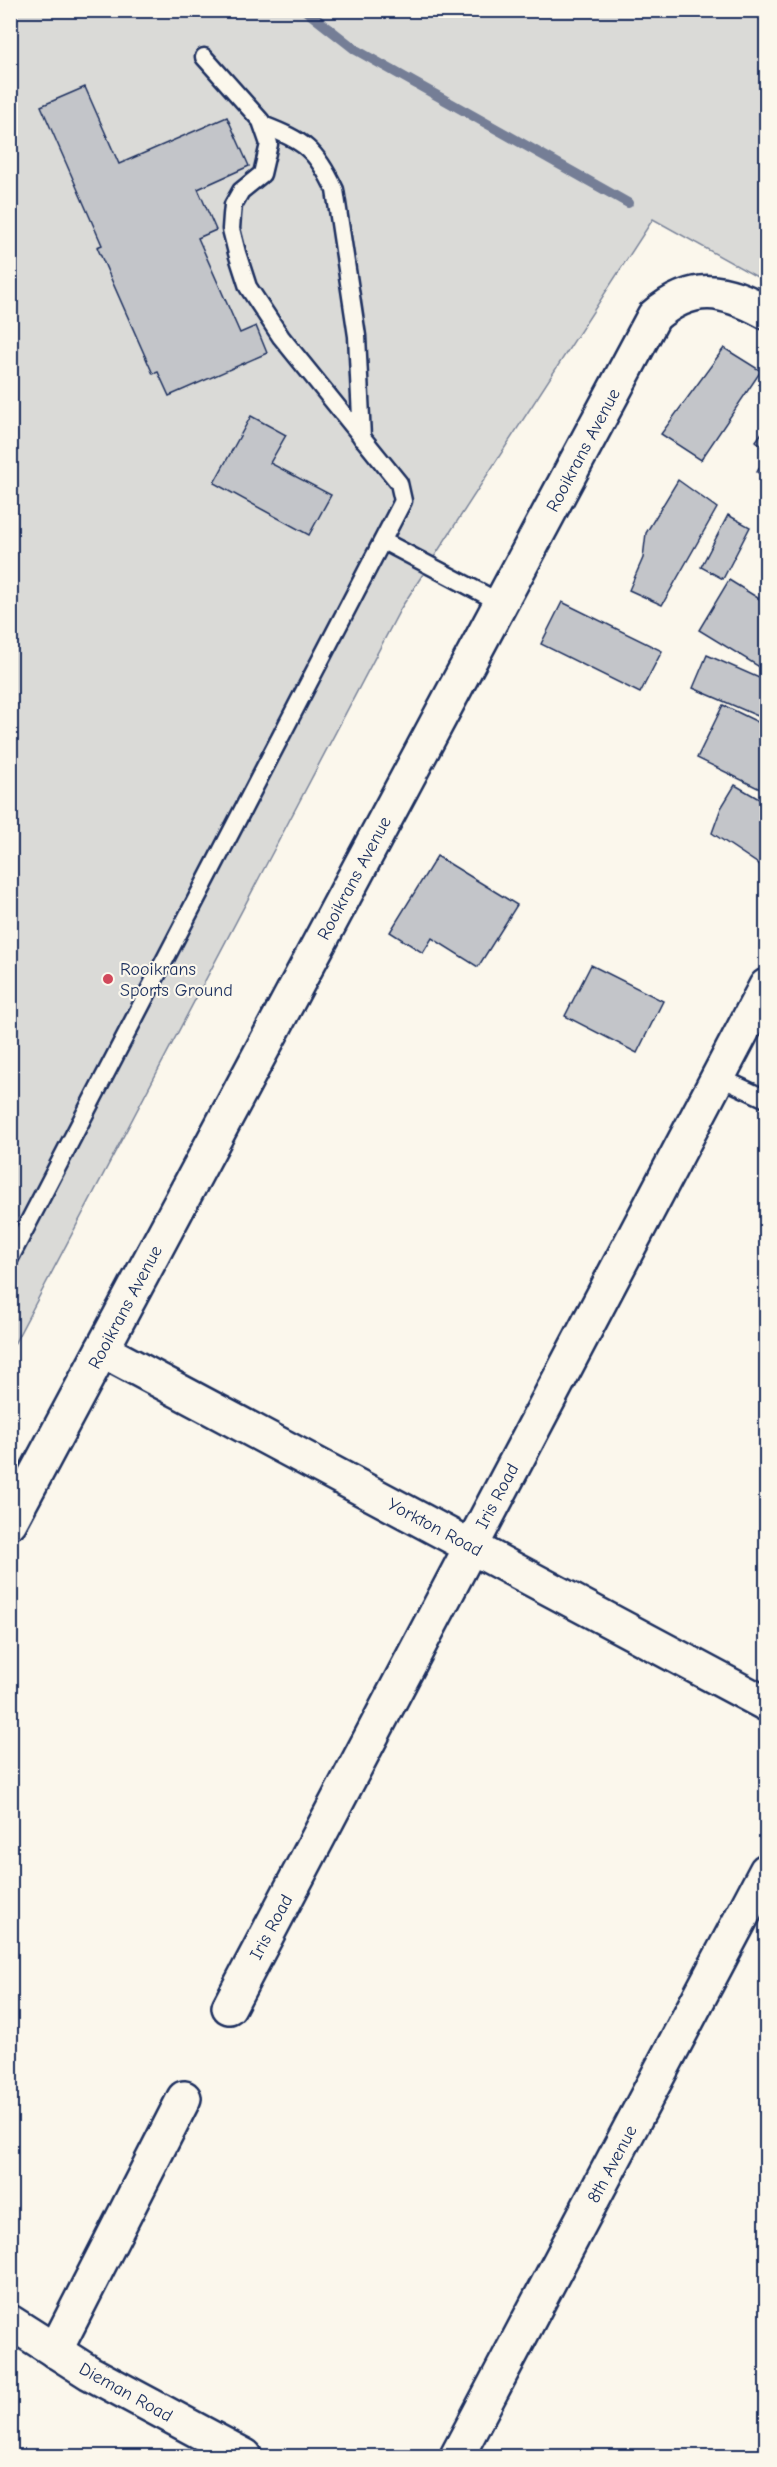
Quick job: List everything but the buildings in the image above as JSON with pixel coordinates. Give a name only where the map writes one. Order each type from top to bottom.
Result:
[{"type":"street","name":"Rooikrans Avenue","points":[[10,1522],[654,316],[666,306],[696,292],[712,291],[753,305]]},
{"type":"street","name":"Iris Road","points":[[229,2007],[766,986]]},
{"type":"street","name":"Yorkton Road","points":[[102,1350],[766,1704]]},
{"type":"street","name":"8th Avenue","points":[[457,2457],[766,1871]]},
{"type":"street","points":[[55,2351],[184,2098]]},
{"type":"street","name":"Dieman Road","points":[[10,2322],[90,2373],[245,2457]]},
{"type":"lane","points":[[10,1258],[402,507],[403,493],[399,483],[265,315],[248,287],[231,229],[234,205],[241,191],[262,174],[269,144],[263,124],[204,57]]},
{"type":"lane","points":[[263,124],[300,140],[326,170],[335,190],[357,336],[362,438]]},
{"type":"lane","points":[[383,541],[501,603]]},
{"type":"lane","points":[[719,1077],[766,1099]]},
{"type":"shaded area","name":"Rooikrans Sports Ground","points":[[11,11],[766,11],[766,282],[653,219],[401,608],[11,1350]]},
{"type":"waterway","points":[[305,10],[356,50],[628,203]]},
{"type":"place","name":"Rooikrans Sports Ground","points":[[108,979]]}]
